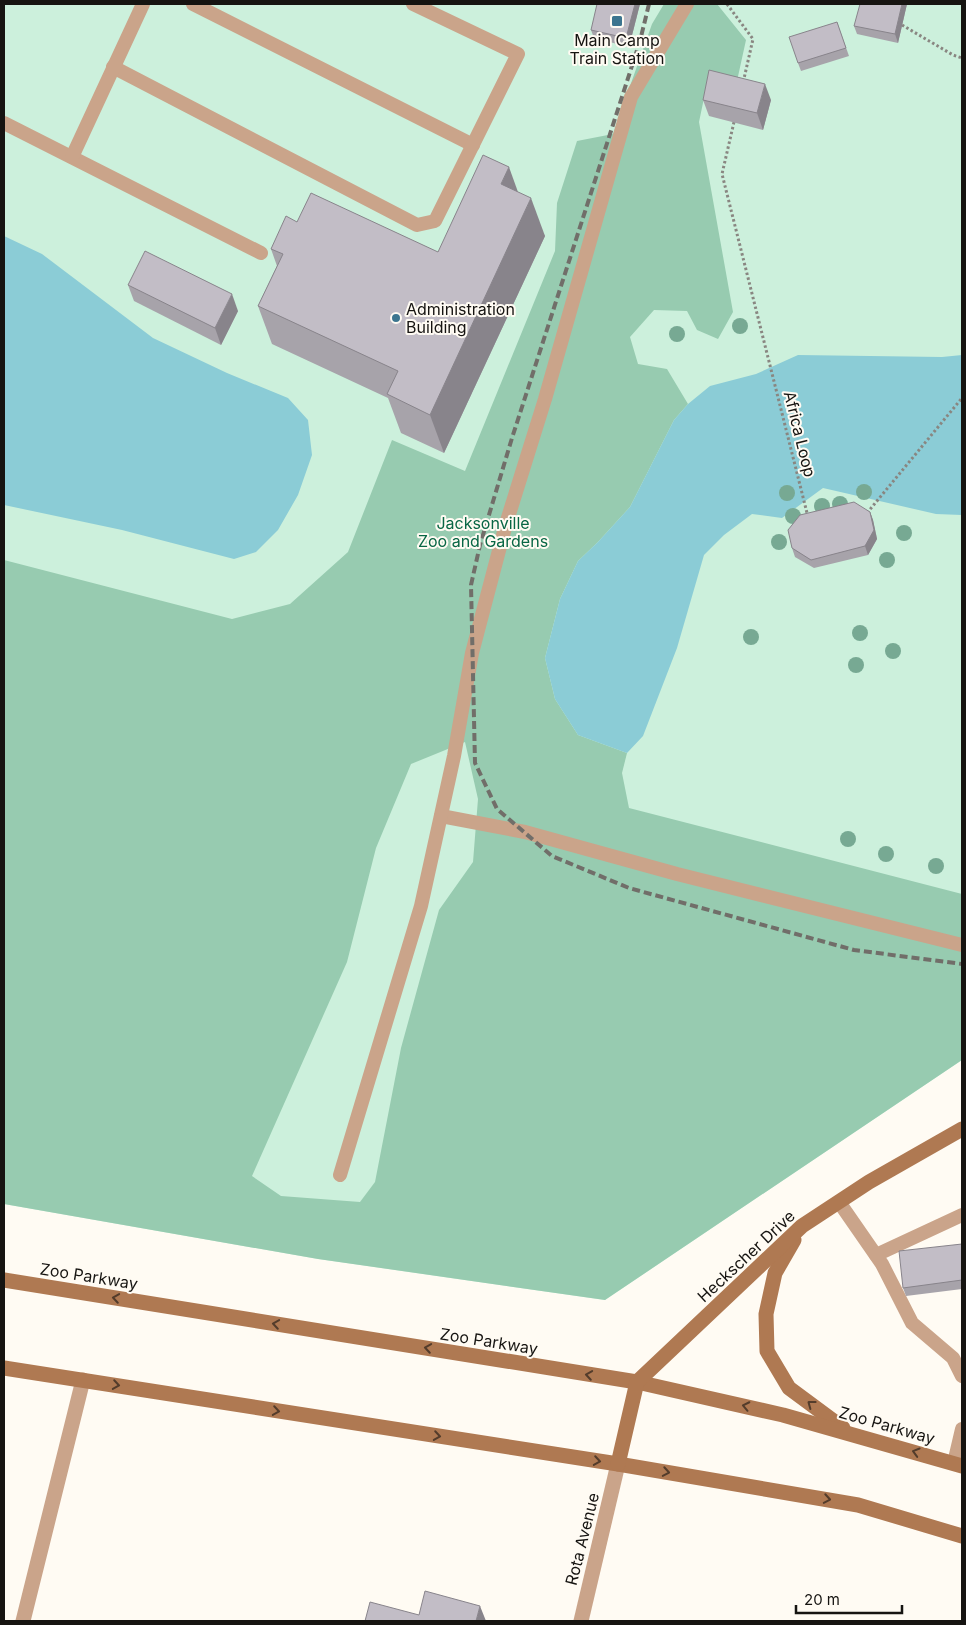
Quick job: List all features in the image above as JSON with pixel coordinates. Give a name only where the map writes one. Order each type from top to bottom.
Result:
[{"type":"main road","name":"Heckscher Drive","points":[[637,1382],[802,1226],[869,1182],[962,1129]]},
{"type":"main road","points":[[802,1226],[775,1273],[766,1314],[766,1351],[789,1388],[850,1433]]},
{"type":"main road","name":"Zoo Parkway","points":[[4,1280],[637,1382],[783,1415],[958,1464]]},
{"type":"main road","points":[[4,1368],[618,1464],[858,1504],[962,1536]]},
{"type":"main road","points":[[618,1464],[637,1382]]},
{"type":"street","points":[[24,1621],[83,1380]]},
{"type":"street","name":"Rota Avenue","points":[[580,1621],[618,1464]]},
{"type":"lane","points":[[72,157],[143,4]]},
{"type":"lane","points":[[193,4],[473,145]]},
{"type":"lane","points":[[113,67],[418,225],[435,221],[518,54],[413,4]]},
{"type":"lane","points":[[340,1175],[421,906],[441,816],[472,653],[506,524],[545,399],[631,98],[687,4]]},
{"type":"lane","points":[[4,123],[261,253]]},
{"type":"lane","points":[[441,816],[524,832],[677,874],[962,945]]},
{"type":"lane","points":[[839,1202],[882,1264],[912,1323],[953,1358],[962,1376]]},
{"type":"lane","points":[[876,1255],[962,1214]]},
{"type":"lane","points":[[958,1464],[962,1429]]},
{"type":"path","points":[[727,4],[753,38],[743,84]]},
{"type":"path","points":[[902,26],[953,55],[962,58]]},
{"type":"path","name":"Africa Loop","points":[[734,122],[722,174],[810,525]]},
{"type":"path","points":[[862,520],[962,398]]},
{"type":"green space","name":"Jacksonville Zoo and Gardens","points":[[4,4],[962,4],[962,1060],[605,1300],[318,1259],[4,1204]]},
{"type":"green space","points":[[664,4],[717,4],[746,40],[737,81],[708,79],[699,122],[733,312],[718,339],[697,330],[687,311],[654,310],[630,337],[638,364],[667,369],[688,404],[674,420],[630,507],[578,561],[560,599],[545,658],[555,699],[578,735],[627,753],[622,773],[629,808],[962,894],[962,1060],[605,1300],[318,1259],[4,1204],[4,560],[232,619],[290,604],[348,552],[392,440],[465,471],[555,251],[557,203],[577,141],[613,134],[652,24]],"holes":[[[465,742],[478,799],[473,862],[439,910],[401,1048],[375,1182],[360,1202],[281,1196],[252,1176],[347,962],[376,848],[411,764]]]},
{"type":"water","points":[[4,236],[42,254],[153,338],[227,373],[288,398],[308,420],[312,455],[298,495],[278,530],[256,552],[234,559],[122,530],[4,505]]},
{"type":"water","points":[[798,355],[942,357],[962,355],[962,515],[936,514],[823,488],[782,518],[752,514],[724,535],[704,555],[677,648],[643,736],[627,753],[578,735],[555,699],[545,658],[560,599],[578,561],[630,507],[674,420],[688,404],[710,386],[756,374]]},
{"type":"building","name":"Main Camp Train Station","points":[[597,4],[635,4],[626,38],[591,30]]},
{"type":"building","points":[[860,4],[902,4],[895,34],[854,26]]},
{"type":"building","points":[[837,22],[846,48],[798,63],[789,37]]},
{"type":"building","points":[[709,70],[765,84],[757,113],[703,100]]},
{"type":"building","name":"Administration Building","points":[[483,155],[509,167],[501,184],[531,198],[430,415],[387,394],[398,371],[258,306],[283,254],[271,249],[286,216],[297,222],[311,193],[438,252]]},
{"type":"building","points":[[145,251],[232,294],[215,328],[128,285]]},
{"type":"building","points":[[854,502],[870,512],[874,530],[865,546],[811,560],[792,548],[788,530],[800,515]]},
{"type":"building","points":[[962,1244],[962,1280],[903,1288],[899,1251]]},
{"type":"building","points":[[425,1591],[480,1606],[476,1621],[365,1621],[370,1602],[419,1615]]},
{"type":"railway","points":[[649,4],[640,41],[512,438],[480,545],[471,585],[475,763],[497,809],[552,856],[629,888],[854,950],[962,964]]},
{"type":"place","name":"Main Camp Train Station","points":[[617,21]]},
{"type":"place","name":"Administration Building","points":[[396,318]]}]
